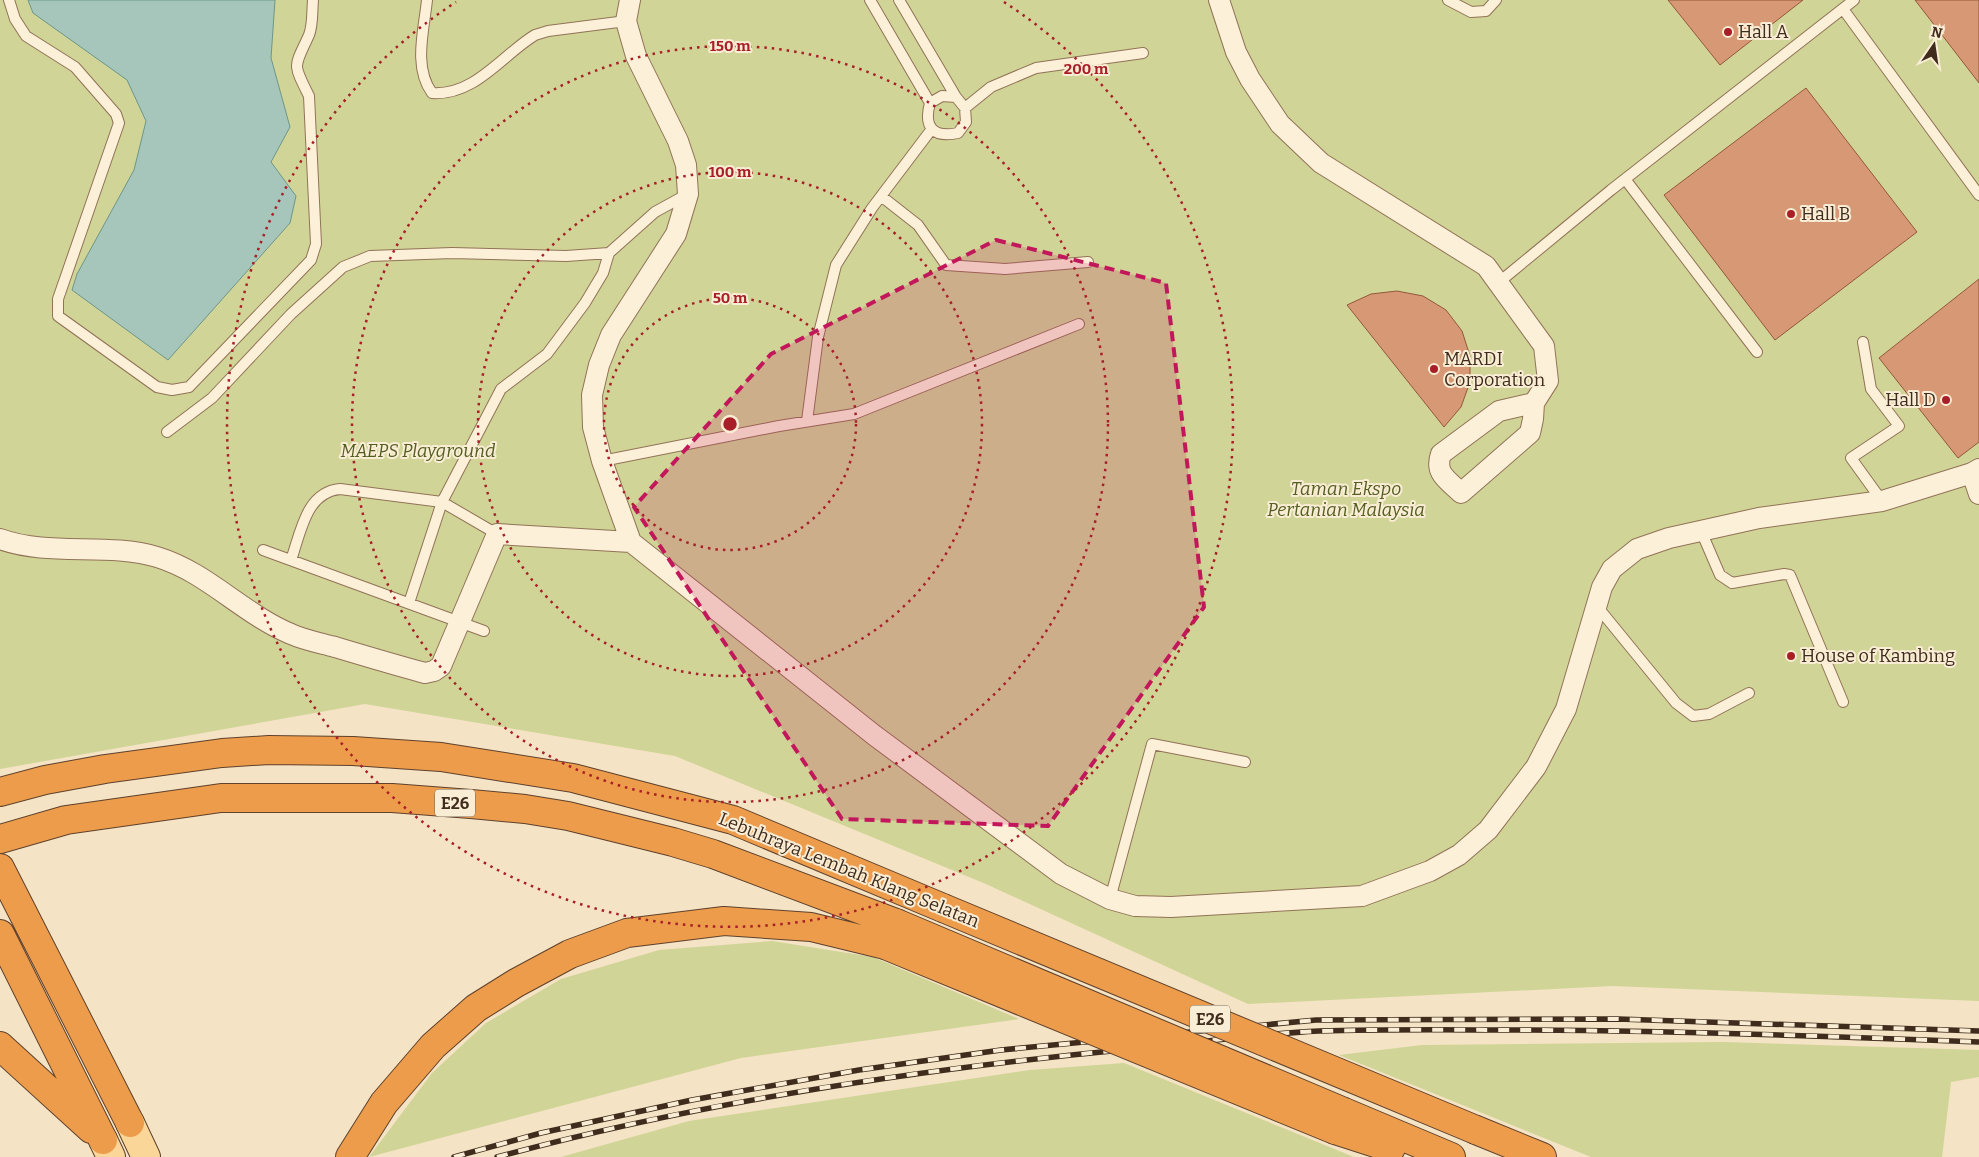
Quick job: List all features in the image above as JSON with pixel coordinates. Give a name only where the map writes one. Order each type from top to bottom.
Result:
[{"type":"highway","name":"Lebuhraya Lembah Klang Selatan","points":[[0,792],[45,780],[105,769],[269,750],[353,751],[441,757],[573,778],[733,820],[1542,1157]]},
{"type":"highway","name":"Lebuhraya Lembah Klang Selatan","points":[[0,840],[66,820],[221,798],[392,798],[489,806],[568,816],[713,854],[890,934],[1340,1121],[1451,1157]]},
{"type":"highway","points":[[0,868],[130,1123]]},
{"type":"highway","points":[[356,1147],[402,1080],[434,1046],[476,1008],[570,954],[627,933],[724,921],[890,934]]},
{"type":"highway","points":[[0,934],[107,1149]]},
{"type":"highway","points":[[0,1046],[107,1149]]},
{"type":"highway","points":[[1340,1121],[1380,1146],[1442,1157]]},
{"type":"main road","points":[[130,1123],[146,1157]]},
{"type":"street","points":[[630,0],[626,21],[636,56],[678,141],[686,165],[688,194],[676,234],[612,335],[599,365],[592,395],[593,427],[602,461],[631,542],[874,735],[1061,874],[1110,899],[1135,906],[1171,906],[1362,896],[1430,872],[1458,855],[1488,830],[1536,767],[1566,709],[1596,605],[1612,569],[1637,549],[1669,538],[1759,518],[1882,501],[1975,471],[1979,494]]},
{"type":"street","points":[[1219,0],[1236,52],[1250,79],[1280,124],[1321,163],[1486,266],[1544,346],[1548,381],[1534,403],[1530,433],[1461,493],[1438,470],[1437,464],[1441,454],[1499,411],[1534,403]]},
{"type":"street","points":[[0,539],[10,543],[57,548],[121,549],[158,557],[193,572],[236,603],[291,634],[425,673],[434,672],[441,666],[497,534],[631,542]]},
{"type":"lane","points":[[8,0],[15,19],[26,36],[75,67],[116,114],[119,123],[58,299],[58,316],[158,388],[172,390],[189,387],[311,260],[314,252],[316,244],[309,96],[299,76],[296,59],[310,33],[312,0]]},
{"type":"lane","points":[[426,0],[421,64],[426,84],[432,93],[444,94],[467,87],[536,35],[548,31],[626,21]]},
{"type":"lane","points":[[870,0],[930,103]]},
{"type":"lane","points":[[899,0],[956,97],[966,108],[966,122],[958,133],[944,136],[931,130],[926,117],[930,103],[942,96],[956,97]]},
{"type":"lane","points":[[1448,0],[1471,12],[1486,11],[1496,0]]},
{"type":"lane","points":[[1498,283],[1625,179],[1854,0]]},
{"type":"lane","points":[[1843,9],[1979,195]]},
{"type":"lane","points":[[966,108],[990,87],[1036,68],[1143,53]]},
{"type":"lane","points":[[807,422],[818,337],[836,265],[881,196],[931,130]]},
{"type":"lane","points":[[1625,179],[1757,352]]},
{"type":"lane","points":[[409,603],[442,502],[497,394],[547,354],[585,303],[603,273],[609,253],[654,212],[688,194]]},
{"type":"lane","points":[[881,196],[918,225],[946,264],[1005,269],[1088,262]]},
{"type":"lane","points":[[166,432],[212,398],[291,314],[344,267],[370,256],[443,254],[566,256],[609,253]]},
{"type":"lane","points":[[602,461],[854,414],[888,402],[932,381],[1079,324]]},
{"type":"lane","points":[[1863,342],[1871,390],[1899,426],[1851,458],[1882,501]]},
{"type":"lane","points":[[291,560],[312,502],[328,490],[340,489],[442,502],[497,534]]},
{"type":"lane","points":[[1701,531],[1720,575],[1725,580],[1732,583],[1784,574],[1790,575],[1843,702]]},
{"type":"lane","points":[[263,550],[484,631]]},
{"type":"lane","points":[[1596,605],[1676,704],[1693,716],[1708,714],[1749,693]]},
{"type":"lane","points":[[1110,899],[1152,744],[1245,762]]},
{"type":"highlighted area","points":[[996,240],[1166,283],[1204,607],[1048,826],[842,819],[634,507],[771,354]]},
{"type":"green space","name":"Taman Ekspo Pertanian Malaysia","points":[[0,0],[1979,0],[1979,1001],[1613,986],[1248,1004],[986,884],[675,756],[365,704],[0,769]]},
{"type":"green space","points":[[772,941],[873,957],[1019,1019],[741,1058],[369,1157],[432,1073],[486,1023],[561,979],[659,950]]},
{"type":"green space","points":[[1723,1042],[1979,1050],[1979,1077],[1951,1082],[1942,1157],[1591,1157],[1339,1055],[1422,1045]]},
{"type":"green space","points":[[1124,1063],[1354,1157],[561,1157],[689,1121],[1030,1070]]},
{"type":"water","points":[[28,0],[275,0],[271,58],[290,127],[271,162],[296,196],[290,223],[168,360],[72,290],[77,274],[134,170],[146,121],[127,80],[33,13]]},
{"type":"building","name":"Hall A","points":[[1668,0],[1803,0],[1720,65]]},
{"type":"building","points":[[1915,0],[1979,0],[1979,83]]},
{"type":"building","name":"Hall B","points":[[1806,88],[1917,232],[1775,340],[1664,195]]},
{"type":"building","name":"Hall D","points":[[1979,279],[1979,442],[1958,458],[1879,358]]},
{"type":"building","name":"MARDI Corporation","points":[[1397,291],[1423,296],[1446,310],[1462,331],[1470,356],[1470,382],[1461,407],[1444,427],[1347,305],[1371,294]]},
{"type":"railway","points":[[454,1157],[541,1133],[692,1100],[859,1070],[1001,1050],[1316,1020],[1618,1019],[1979,1031]]},
{"type":"railway","points":[[497,1157],[654,1119],[733,1103],[892,1077],[1052,1057],[1296,1032],[1398,1030],[1585,1031],[1754,1034],[1979,1042]]},
{"type":"place","name":"Hall A","points":[[1728,32]]},
{"type":"place","name":"Hall B","points":[[1791,214]]},
{"type":"place","name":"MARDI Corporation","points":[[1434,369]]},
{"type":"place","name":"Hall D","points":[[1946,400]]},
{"type":"place","name":"House of Kambing","points":[[1791,656]]},
{"type":"park label","name":"MAEPS Playground","points":[[418,451]]}]
